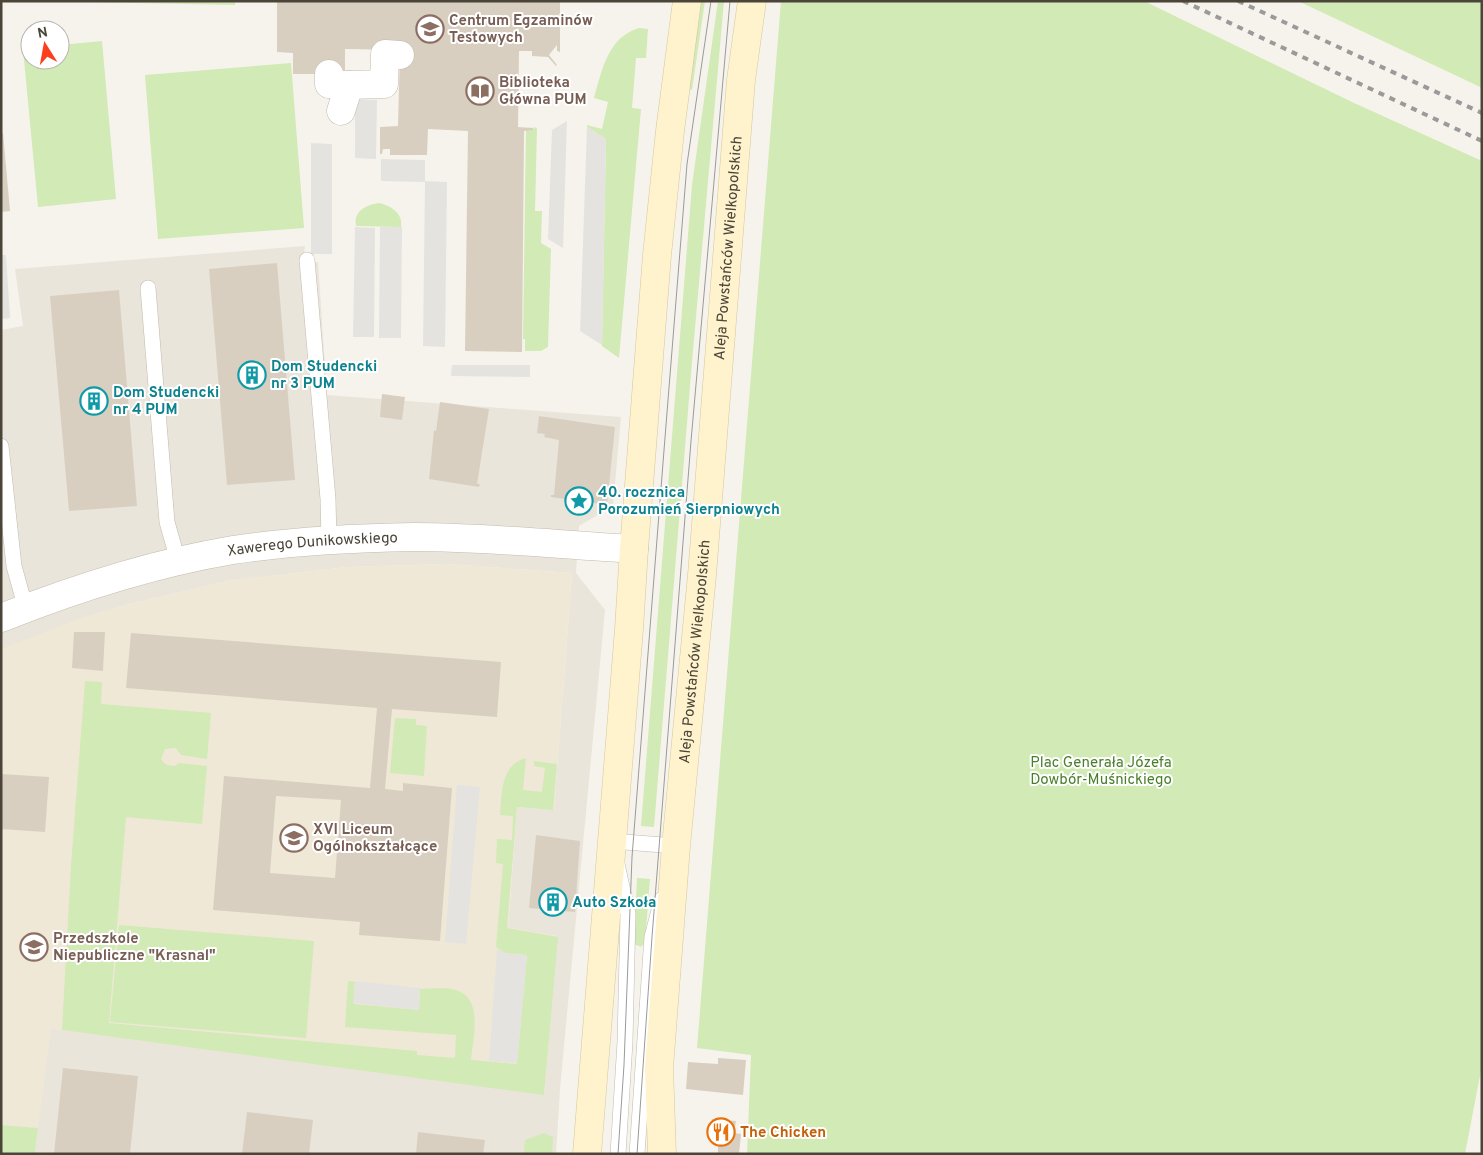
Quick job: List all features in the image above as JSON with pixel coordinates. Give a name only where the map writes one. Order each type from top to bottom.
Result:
[{"type":"street","points":[[587,1154],[657,255],[670,131],[687,1]]},
{"type":"street","name":"Aleja Powstańców Wielkopolskich","points":[[662,1154],[659,1068],[676,846],[702,575],[741,80],[752,1]]},
{"type":"street","points":[[341,111],[339,80],[384,84],[385,54],[400,55]]},
{"type":"street","name":"Xawerego Dunikowskiego","points":[[1,618],[28,607],[178,561],[233,550],[279,544],[434,538],[634,549]]},
{"type":"lane","points":[[306,260],[328,499],[328,541]]},
{"type":"lane","points":[[148,288],[167,522],[178,561]]},
{"type":"lane","points":[[1,446],[14,566],[22,595],[28,607]]},
{"type":"lane","points":[[618,1154],[625,1042],[628,914],[612,841],[676,846],[652,936],[637,1154]]},
{"type":"shaded area","points":[[355,99],[377,100],[376,159],[355,158]]},
{"type":"shaded area","points":[[567,121],[563,248],[548,239],[552,130]]},
{"type":"shaded area","points":[[587,127],[606,139],[602,345],[580,331]]},
{"type":"shaded area","points":[[311,143],[332,144],[332,254],[311,254]]},
{"type":"shaded area","points":[[381,159],[425,160],[425,181],[447,182],[445,347],[423,346],[425,182],[381,181]]},
{"type":"shaded area","points":[[355,227],[375,228],[374,337],[353,337]]},
{"type":"shaded area","points":[[380,227],[402,227],[401,338],[379,338]]},
{"type":"shaded area","points":[[305,246],[303,261],[318,262],[327,395],[621,417],[613,506],[579,526],[576,573],[605,610],[560,1089],[556,1154],[35,1154],[38,1128],[1,1125],[1,330],[23,326],[15,269]],"holes":[[[446,564],[572,573],[554,810],[517,807],[508,928],[557,936],[62,1030],[118,607],[227,581],[347,567]]]},
{"type":"shaded area","points":[[1,255],[6,255],[10,318],[1,319]]},
{"type":"shaded area","points":[[452,365],[530,365],[530,377],[451,376]]},
{"type":"shaded area","name":"XVI Liceum Ogólnokształcące","points":[[446,564],[572,573],[554,810],[517,807],[508,927],[557,936],[545,1094],[51,1029],[38,1128],[1,1125],[1,649],[84,617],[227,581],[347,567]]},
{"type":"shaded area","points":[[457,785],[480,787],[466,944],[445,942]]},
{"type":"shaded area","points":[[497,949],[509,954],[527,955],[517,1063],[489,1061]]},
{"type":"shaded area","points":[[355,981],[420,988],[419,1010],[353,1003]]},
{"type":"green space","points":[[35,1],[235,1],[235,5]]},
{"type":"green space","points":[[697,1],[705,1],[692,90],[687,89]]},
{"type":"green space","points":[[718,1],[724,1],[654,827],[641,826],[692,185]]},
{"type":"green space","name":"Plac Generała Józefa Dowbór-Muśnickiego","points":[[781,1],[1144,1],[1352,102],[1482,161],[1482,1065],[1465,1154],[747,1154],[751,1055],[697,1048]]},
{"type":"green space","points":[[1298,1],[1482,1],[1482,88],[1476,85]]},
{"type":"green space","points":[[639,28],[648,29],[646,58],[636,58],[632,108],[641,109],[619,358],[602,346],[606,139],[587,127],[587,125],[602,129],[608,102],[594,98],[604,66],[613,47],[620,39],[628,32]]},
{"type":"green space","points":[[102,41],[116,199],[38,207],[25,70],[70,70],[70,44]]},
{"type":"green space","points":[[291,63],[304,228],[158,239],[145,75]]},
{"type":"green space","points":[[534,127],[537,128],[535,211],[542,211],[541,243],[551,249],[548,347],[541,351],[525,351],[525,339],[523,339],[526,130],[533,130]]},
{"type":"green space","points":[[379,203],[388,206],[398,214],[401,227],[356,226],[356,216],[365,207]]},
{"type":"green space","points":[[85,681],[102,682],[101,704],[211,713],[207,759],[181,755],[176,748],[165,749],[161,759],[170,766],[175,766],[179,763],[207,766],[202,824],[126,817],[109,1023],[417,1051],[417,1055],[455,1058],[456,1035],[345,1027],[348,981],[355,982],[354,1004],[419,1010],[420,989],[446,989],[464,994],[470,1001],[473,1009],[475,1019],[471,1060],[517,1064],[527,955],[505,953],[496,947],[503,864],[496,863],[497,839],[512,840],[513,816],[500,815],[502,789],[511,767],[526,758],[523,790],[542,792],[545,768],[534,766],[534,761],[557,764],[553,810],[517,807],[507,928],[558,937],[544,1095],[62,1030],[71,866]]},
{"type":"green space","points":[[395,718],[416,719],[416,725],[427,726],[424,776],[390,773]]},
{"type":"green space","points":[[637,878],[650,879],[645,942],[641,947],[634,944]]},
{"type":"green space","points":[[119,925],[314,941],[306,1038],[110,1022]]},
{"type":"green space","points":[[1,1125],[38,1128],[35,1154],[1,1154]]},
{"type":"green space","points":[[544,1133],[553,1137],[552,1154],[524,1154],[525,1140]]},
{"type":"building","points":[[277,1],[560,1],[560,52],[557,51],[557,45],[549,55],[557,65],[548,57],[532,56],[532,51],[519,51],[518,127],[533,128],[533,130],[524,131],[522,352],[465,351],[468,131],[428,129],[427,155],[390,155],[390,149],[383,149],[382,154],[380,154],[380,127],[398,126],[400,50],[345,49],[345,77],[343,74],[293,74],[293,53],[277,52]]},
{"type":"building","points":[[1,133],[3,133],[10,211],[1,212]]},
{"type":"building","name":"Dom Studencki nr 3 PUM","points":[[277,263],[295,480],[227,485],[209,269]]},
{"type":"building","name":"Dom Studencki nr 4 PUM","points":[[119,290],[137,506],[69,511],[50,296]]},
{"type":"building","points":[[382,394],[405,397],[402,420],[380,417]]},
{"type":"building","points":[[440,402],[489,409],[477,484],[480,484],[479,487],[429,479],[434,430],[436,431]]},
{"type":"building","points":[[539,416],[615,427],[607,505],[551,497],[551,495],[554,495],[559,440],[544,437],[545,434],[537,433]]},
{"type":"building","points":[[74,632],[105,632],[103,671],[72,668]]},
{"type":"building","points":[[131,633],[501,662],[497,717],[392,709],[385,789],[403,791],[403,783],[452,788],[440,941],[359,935],[360,922],[213,910],[224,776],[370,788],[377,708],[126,688]],"holes":[[[276,796],[341,800],[335,878],[270,873]]]},
{"type":"building","points":[[1,774],[49,777],[45,832],[1,829]]},
{"type":"building","points":[[536,835],[580,841],[575,912],[529,908]]},
{"type":"building","points":[[718,1058],[746,1060],[743,1095],[686,1089],[688,1062],[718,1064]]},
{"type":"building","points":[[63,1068],[138,1076],[130,1154],[54,1154]]},
{"type":"building","points":[[247,1112],[313,1120],[309,1154],[242,1154]]},
{"type":"building","points":[[712,1119],[736,1121],[734,1133],[741,1134],[739,1154],[718,1154],[718,1140],[710,1140]]},
{"type":"building","points":[[418,1132],[485,1140],[483,1154],[416,1154]]},
{"type":"tram line","points":[[618,1154],[624,1065],[632,857],[687,164],[711,1]]},
{"type":"tram line","points":[[637,1154],[691,441],[730,1]]},
{"type":"railway","points":[[1183,1],[1482,141]]},
{"type":"railway","points":[[1238,1],[1482,113]]},
{"type":"place","name":"Centrum Egzaminów Testowych","points":[[430,29]]},
{"type":"place","name":"Biblioteka Główna PUM","points":[[480,91]]},
{"type":"place","name":"Dom Studencki nr 3 PUM","points":[[252,375]]},
{"type":"place","name":"Dom Studencki nr 4 PUM","points":[[94,401]]},
{"type":"place","name":"40. rocznica Porozumień Sierpniowych","points":[[579,501]]},
{"type":"place","name":"XVI Liceum Ogólnokształcące","points":[[294,838]]},
{"type":"place","name":"Auto Szkoła","points":[[553,902]]},
{"type":"place","name":"Przedszkole Niepubliczne \"Krasnal\"","points":[[34,947]]},
{"type":"place","name":"The Chicken","points":[[721,1132]]}]
